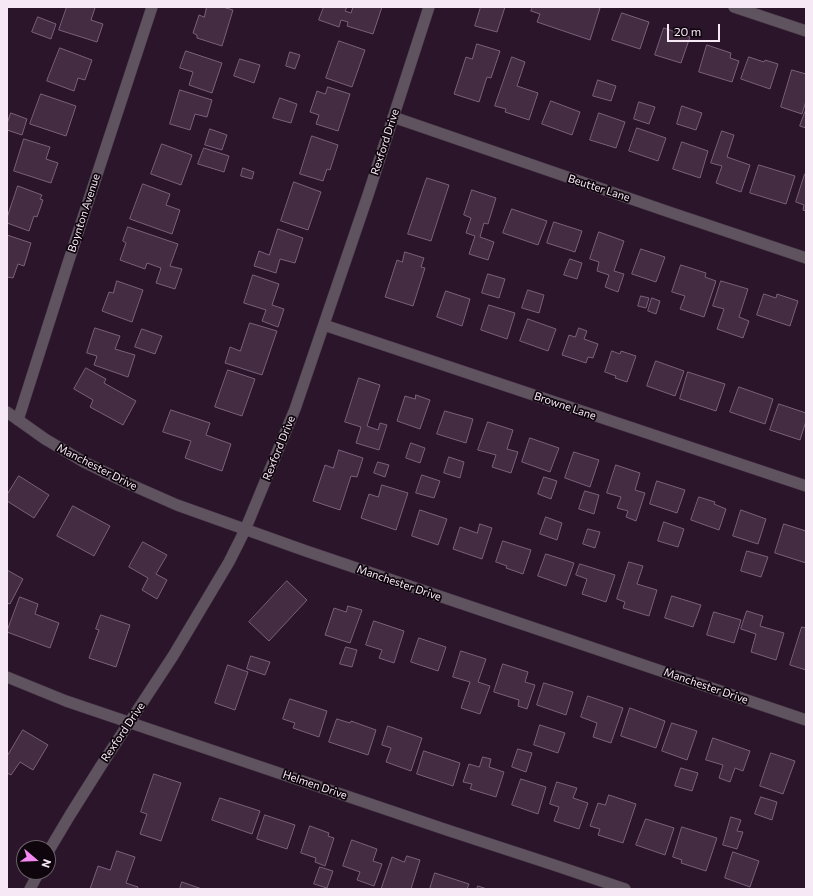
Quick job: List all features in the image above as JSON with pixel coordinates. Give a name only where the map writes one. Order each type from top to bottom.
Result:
[{"type":"street","name":"Boynton Avenue","points":[[18,420],[152,7]]},
{"type":"street","name":"Rexford Drive","points":[[55,840],[92,779],[173,656],[229,562],[245,530],[295,409],[429,7]]},
{"type":"street","points":[[734,7],[806,31]]},
{"type":"street","name":"Beutter Lane","points":[[393,117],[565,177],[806,258]]},
{"type":"street","name":"Browne Lane","points":[[324,324],[806,486]]},
{"type":"street","name":"Manchester Drive","points":[[7,412],[45,439],[84,462],[177,505],[306,551],[806,720]]},
{"type":"street","name":"Helmen Drive","points":[[7,676],[66,701],[624,889]]},
{"type":"building","points":[[67,7],[95,8],[91,20],[103,24],[97,42],[59,30]]},
{"type":"building","points":[[207,7],[223,7],[233,10],[222,46],[197,38],[197,35],[193,33],[199,15],[204,17]]},
{"type":"building","points":[[324,7],[347,7],[345,11],[351,13],[353,7],[382,7],[373,34],[347,26],[348,22],[341,20],[339,27],[319,20]]},
{"type":"building","points":[[481,7],[505,7],[497,32],[475,26]]},
{"type":"building","points":[[533,7],[600,8],[590,40],[537,22],[540,14],[531,11]]},
{"type":"building","points":[[622,13],[649,22],[640,49],[612,40]]},
{"type":"building","points":[[38,17],[56,24],[51,39],[32,32]]},
{"type":"building","points":[[664,28],[690,37],[681,63],[655,55]]},
{"type":"building","points":[[339,41],[365,50],[352,87],[326,78]]},
{"type":"building","points":[[477,44],[500,51],[491,78],[487,77],[479,102],[454,94],[466,57],[472,59]]},
{"type":"building","points":[[707,45],[731,53],[730,58],[739,61],[732,82],[699,72]]},
{"type":"building","points":[[60,48],[92,60],[85,80],[78,78],[74,91],[47,81]]},
{"type":"building","points":[[186,51],[222,63],[212,93],[189,85],[193,72],[180,68]]},
{"type":"building","points":[[290,52],[300,55],[295,69],[286,66]]},
{"type":"building","points":[[512,57],[525,62],[517,86],[538,93],[529,120],[505,112],[506,109],[495,106]]},
{"type":"building","points":[[749,57],[764,62],[765,60],[778,64],[770,89],[741,79]]},
{"type":"building","points":[[240,59],[260,65],[254,83],[234,76]]},
{"type":"building","points":[[792,70],[806,74],[806,101],[802,114],[781,107]]},
{"type":"building","points":[[598,80],[616,86],[611,101],[593,96]]},
{"type":"building","points":[[328,87],[350,94],[338,131],[316,124],[319,115],[310,112],[317,91],[325,94]]},
{"type":"building","points":[[180,90],[212,100],[207,117],[195,114],[190,130],[170,124]]},
{"type":"building","points":[[41,94],[76,106],[66,136],[30,124]]},
{"type":"building","points":[[280,98],[297,104],[291,123],[273,118]]},
{"type":"building","points":[[551,101],[580,112],[572,135],[542,124]]},
{"type":"building","points":[[639,102],[655,107],[649,124],[634,119]]},
{"type":"building","points":[[682,106],[702,113],[696,130],[677,124]]},
{"type":"building","points":[[806,109],[806,128],[800,126]]},
{"type":"building","points":[[11,113],[27,119],[22,135],[7,130],[7,124]]},
{"type":"building","points":[[599,113],[625,122],[616,148],[590,140]]},
{"type":"building","points":[[637,128],[666,138],[658,161],[629,151]]},
{"type":"building","points":[[210,129],[227,135],[222,150],[205,145]]},
{"type":"building","points":[[722,131],[734,135],[727,157],[750,165],[741,192],[716,183],[722,166],[711,163]]},
{"type":"building","points":[[312,136],[338,145],[330,170],[327,169],[323,181],[300,174]]},
{"type":"building","points":[[24,139],[50,147],[46,159],[58,163],[51,183],[14,171]]},
{"type":"building","points":[[682,142],[708,151],[700,178],[673,169]]},
{"type":"building","points":[[162,144],[192,155],[181,185],[151,174]]},
{"type":"building","points":[[204,148],[229,156],[224,172],[198,164]]},
{"type":"building","points":[[759,165],[795,176],[786,204],[750,193]]},
{"type":"building","points":[[243,168],[254,172],[252,179],[241,176]]},
{"type":"building","points":[[805,174],[806,211],[803,210],[804,205],[796,202]]},
{"type":"building","points":[[427,178],[449,185],[431,241],[408,234]]},
{"type":"building","points":[[294,182],[321,192],[308,230],[281,221]]},
{"type":"building","points":[[143,184],[170,194],[166,205],[180,210],[172,234],[130,219]]},
{"type":"building","points":[[18,186],[42,195],[40,199],[43,200],[37,217],[34,216],[29,231],[7,223],[7,218]]},
{"type":"building","points":[[472,190],[496,198],[488,224],[484,223],[480,237],[494,242],[488,260],[469,254],[475,236],[466,233],[471,218],[464,215]]},
{"type":"building","points":[[512,209],[547,221],[538,245],[503,233]]},
{"type":"building","points":[[554,222],[582,231],[575,252],[547,243]]},
{"type":"building","points":[[128,227],[178,244],[170,266],[182,269],[175,289],[156,283],[161,268],[147,263],[145,269],[120,260],[126,243],[123,241]]},
{"type":"building","points":[[278,229],[303,238],[295,263],[280,259],[276,273],[254,266],[259,251],[269,255]]},
{"type":"building","points":[[599,232],[624,241],[614,271],[624,274],[618,292],[605,287],[609,275],[597,271],[599,262],[590,259]]},
{"type":"building","points":[[7,235],[31,243],[24,266],[18,264],[13,278],[7,277]]},
{"type":"building","points":[[641,249],[665,257],[656,282],[632,274]]},
{"type":"building","points":[[405,252],[424,258],[421,267],[425,268],[413,306],[385,297],[397,260],[402,262]]},
{"type":"building","points":[[570,259],[582,263],[577,279],[564,275]]},
{"type":"building","points":[[681,265],[706,273],[705,277],[716,281],[704,317],[680,309],[685,296],[672,292]]},
{"type":"building","points":[[488,274],[505,279],[499,298],[482,293]]},
{"type":"building","points":[[253,275],[279,284],[272,305],[284,309],[278,327],[262,321],[266,310],[244,303]]},
{"type":"building","points":[[117,281],[143,290],[132,322],[102,311],[109,292],[113,293]]},
{"type":"building","points":[[721,281],[748,289],[739,317],[749,321],[743,338],[717,329],[724,309],[713,306]]},
{"type":"building","points":[[528,290],[544,295],[539,313],[522,308]]},
{"type":"building","points":[[446,291],[470,299],[462,326],[437,317]]},
{"type":"building","points":[[764,294],[776,298],[777,294],[798,301],[790,326],[757,315]]},
{"type":"building","points":[[641,296],[649,298],[646,308],[638,306]]},
{"type":"building","points":[[652,298],[660,301],[656,314],[648,311]]},
{"type":"building","points":[[489,305],[515,313],[507,339],[481,330]]},
{"type":"building","points":[[528,319],[556,329],[548,351],[520,341]]},
{"type":"building","points":[[250,323],[277,331],[262,375],[225,363],[230,347],[240,351]]},
{"type":"building","points":[[95,328],[120,336],[115,349],[135,355],[128,377],[94,365],[97,356],[87,353]]},
{"type":"building","points":[[579,328],[587,331],[584,339],[598,344],[593,358],[588,357],[586,363],[562,355],[569,335],[575,337]]},
{"type":"building","points":[[142,329],[162,336],[155,354],[135,347]]},
{"type":"building","points":[[612,351],[620,354],[621,351],[636,356],[627,382],[615,378],[616,376],[605,372]]},
{"type":"building","points":[[656,361],[684,371],[675,396],[647,386]]},
{"type":"building","points":[[86,368],[106,379],[104,383],[136,401],[123,425],[90,407],[93,400],[74,389]]},
{"type":"building","points":[[228,370],[255,379],[242,416],[215,407]]},
{"type":"building","points":[[688,372],[725,384],[716,411],[680,399]]},
{"type":"building","points":[[359,378],[380,385],[367,426],[378,430],[380,423],[387,425],[379,450],[356,443],[361,427],[345,422]]},
{"type":"building","points":[[739,387],[773,399],[765,424],[730,412]]},
{"type":"building","points":[[416,395],[430,400],[420,429],[397,421],[405,396],[415,399]]},
{"type":"building","points":[[779,404],[806,413],[806,421],[800,440],[770,430]]},
{"type":"building","points":[[171,410],[210,423],[206,435],[231,444],[222,471],[185,458],[191,441],[163,432]]},
{"type":"building","points":[[445,411],[473,419],[466,443],[437,434]]},
{"type":"building","points":[[488,422],[513,430],[507,449],[518,452],[511,473],[492,467],[496,455],[478,450]]},
{"type":"building","points":[[530,438],[559,448],[550,472],[522,462]]},
{"type":"building","points":[[411,443],[425,448],[420,463],[406,458]]},
{"type":"building","points":[[339,450],[363,458],[357,477],[351,476],[340,510],[313,501],[325,465],[333,468]]},
{"type":"building","points":[[574,452],[599,460],[590,487],[565,478]]},
{"type":"building","points":[[449,457],[464,462],[460,478],[444,473]]},
{"type":"building","points":[[378,462],[389,465],[385,477],[374,473]]},
{"type":"building","points":[[616,465],[640,473],[635,490],[645,493],[636,521],[626,517],[628,511],[617,508],[621,497],[607,493]]},
{"type":"building","points":[[422,475],[440,481],[434,498],[416,493]]},
{"type":"building","points":[[19,476],[49,495],[34,518],[7,501],[7,495]]},
{"type":"building","points":[[544,477],[557,481],[551,499],[538,494]]},
{"type":"building","points":[[657,481],[685,490],[677,513],[650,504]]},
{"type":"building","points":[[382,485],[408,493],[396,530],[361,518],[369,494],[378,497]]},
{"type":"building","points":[[585,491],[599,495],[594,514],[579,509]]},
{"type":"building","points":[[699,497],[715,502],[714,504],[726,509],[719,530],[691,520]]},
{"type":"building","points":[[73,506],[110,526],[94,556],[57,536]]},
{"type":"building","points":[[420,510],[447,519],[438,545],[412,536]]},
{"type":"building","points":[[741,510],[766,519],[758,544],[733,536]]},
{"type":"building","points":[[546,517],[562,523],[557,540],[540,534]]},
{"type":"building","points":[[664,522],[684,529],[678,547],[658,541]]},
{"type":"building","points":[[480,524],[492,528],[482,559],[453,549],[460,527],[477,533]]},
{"type":"building","points":[[784,524],[806,531],[806,563],[775,553]]},
{"type":"building","points":[[588,529],[600,532],[595,548],[583,544]]},
{"type":"building","points":[[503,541],[531,550],[523,574],[506,568],[507,566],[496,562]]},
{"type":"building","points":[[143,542],[167,555],[156,574],[167,580],[157,599],[142,590],[148,578],[129,567]]},
{"type":"building","points":[[747,551],[768,557],[761,577],[741,571]]},
{"type":"building","points":[[546,554],[574,563],[566,586],[538,576]]},
{"type":"building","points":[[629,562],[643,566],[637,584],[657,590],[649,616],[623,608],[625,602],[617,599]]},
{"type":"building","points":[[580,564],[615,575],[606,602],[582,594],[587,579],[576,575]]},
{"type":"building","points":[[7,570],[23,579],[10,604],[7,603]]},
{"type":"building","points":[[287,581],[307,600],[269,641],[249,622]]},
{"type":"building","points":[[672,596],[701,605],[693,627],[665,618]]},
{"type":"building","points":[[20,597],[38,604],[35,614],[59,623],[50,648],[7,632]]},
{"type":"building","points":[[348,606],[362,610],[350,643],[325,635],[334,608],[346,612]]},
{"type":"building","points":[[747,611],[763,616],[760,626],[784,633],[776,660],[751,652],[756,634],[741,629]]},
{"type":"building","points":[[714,612],[741,620],[734,643],[707,635]]},
{"type":"building","points":[[101,615],[130,625],[116,667],[89,658],[99,630],[96,629]]},
{"type":"building","points":[[374,621],[404,631],[394,663],[379,658],[382,650],[366,645]]},
{"type":"building","points":[[802,627],[806,628],[806,670],[790,665]]},
{"type":"building","points":[[419,638],[446,647],[438,671],[411,662]]},
{"type":"building","points":[[346,647],[357,650],[352,667],[340,664]]},
{"type":"building","points":[[461,651],[486,659],[478,682],[490,686],[480,714],[461,708],[470,682],[453,677]]},
{"type":"building","points":[[251,656],[270,662],[265,675],[247,669]]},
{"type":"building","points":[[503,664],[528,672],[525,682],[535,685],[527,709],[518,706],[519,700],[494,692]]},
{"type":"building","points":[[228,665],[248,672],[235,710],[215,703]]},
{"type":"building","points":[[544,683],[573,692],[566,715],[537,705]]},
{"type":"building","points":[[588,696],[623,708],[611,743],[593,737],[597,723],[581,717]]},
{"type":"building","points":[[290,699],[327,711],[319,737],[293,728],[295,723],[283,719]]},
{"type":"building","points":[[630,708],[665,721],[656,748],[621,736]]},
{"type":"building","points":[[337,719],[350,723],[351,721],[376,730],[368,755],[329,742]]},
{"type":"building","points":[[672,723],[697,731],[687,760],[662,751]]},
{"type":"building","points":[[540,725],[565,733],[558,753],[534,745]]},
{"type":"building","points":[[388,726],[422,738],[411,771],[386,762],[391,748],[382,745]]},
{"type":"building","points":[[23,730],[48,745],[33,770],[20,762],[11,775],[7,773],[7,753],[8,754]]},
{"type":"building","points":[[713,738],[750,751],[743,771],[735,768],[730,782],[719,778],[723,765],[706,760]]},
{"type":"building","points":[[518,749],[532,753],[526,772],[512,767]]},
{"type":"building","points":[[424,751],[460,763],[453,786],[417,774]]},
{"type":"building","points":[[771,753],[795,761],[783,794],[760,786]]},
{"type":"building","points":[[483,757],[491,759],[489,767],[504,772],[496,797],[470,789],[472,784],[463,782],[469,764],[479,767]]},
{"type":"building","points":[[681,768],[698,773],[692,791],[675,786]]},
{"type":"building","points":[[154,774],[181,783],[161,841],[140,834],[147,814],[141,812]]},
{"type":"building","points":[[521,779],[546,787],[538,814],[512,805]]},
{"type":"building","points":[[557,782],[577,788],[573,798],[588,803],[579,829],[554,821],[559,807],[550,804]]},
{"type":"building","points":[[609,795],[636,804],[623,843],[598,835],[600,829],[590,826],[598,803],[605,805]]},
{"type":"building","points":[[761,797],[777,802],[772,820],[755,814]]},
{"type":"building","points":[[220,798],[260,811],[252,834],[212,820]]},
{"type":"building","points":[[265,815],[295,825],[287,849],[257,839]]},
{"type":"building","points":[[731,817],[741,820],[737,831],[743,832],[737,849],[723,845]]},
{"type":"building","points":[[646,819],[674,828],[665,855],[636,845]]},
{"type":"building","points":[[310,826],[329,833],[328,836],[334,838],[325,866],[315,862],[316,858],[301,853]]},
{"type":"building","points":[[682,827],[717,838],[706,871],[681,863],[682,860],[673,857]]},
{"type":"building","points":[[352,840],[377,849],[373,861],[382,864],[374,886],[357,880],[360,872],[343,866]]},
{"type":"building","points":[[117,851],[135,857],[126,883],[138,887],[137,889],[90,889],[98,866],[110,870]]},
{"type":"building","points":[[733,852],[759,861],[750,887],[725,878]]},
{"type":"building","points":[[407,856],[420,860],[411,889],[381,889],[392,857],[404,862]]},
{"type":"building","points":[[320,867],[333,871],[327,888],[314,884]]},
{"type":"building","points":[[435,873],[469,884],[467,889],[430,889]]},
{"type":"building","points":[[182,882],[202,889],[180,889]]},
{"type":"building","points":[[478,886],[487,889],[477,889]]}]
